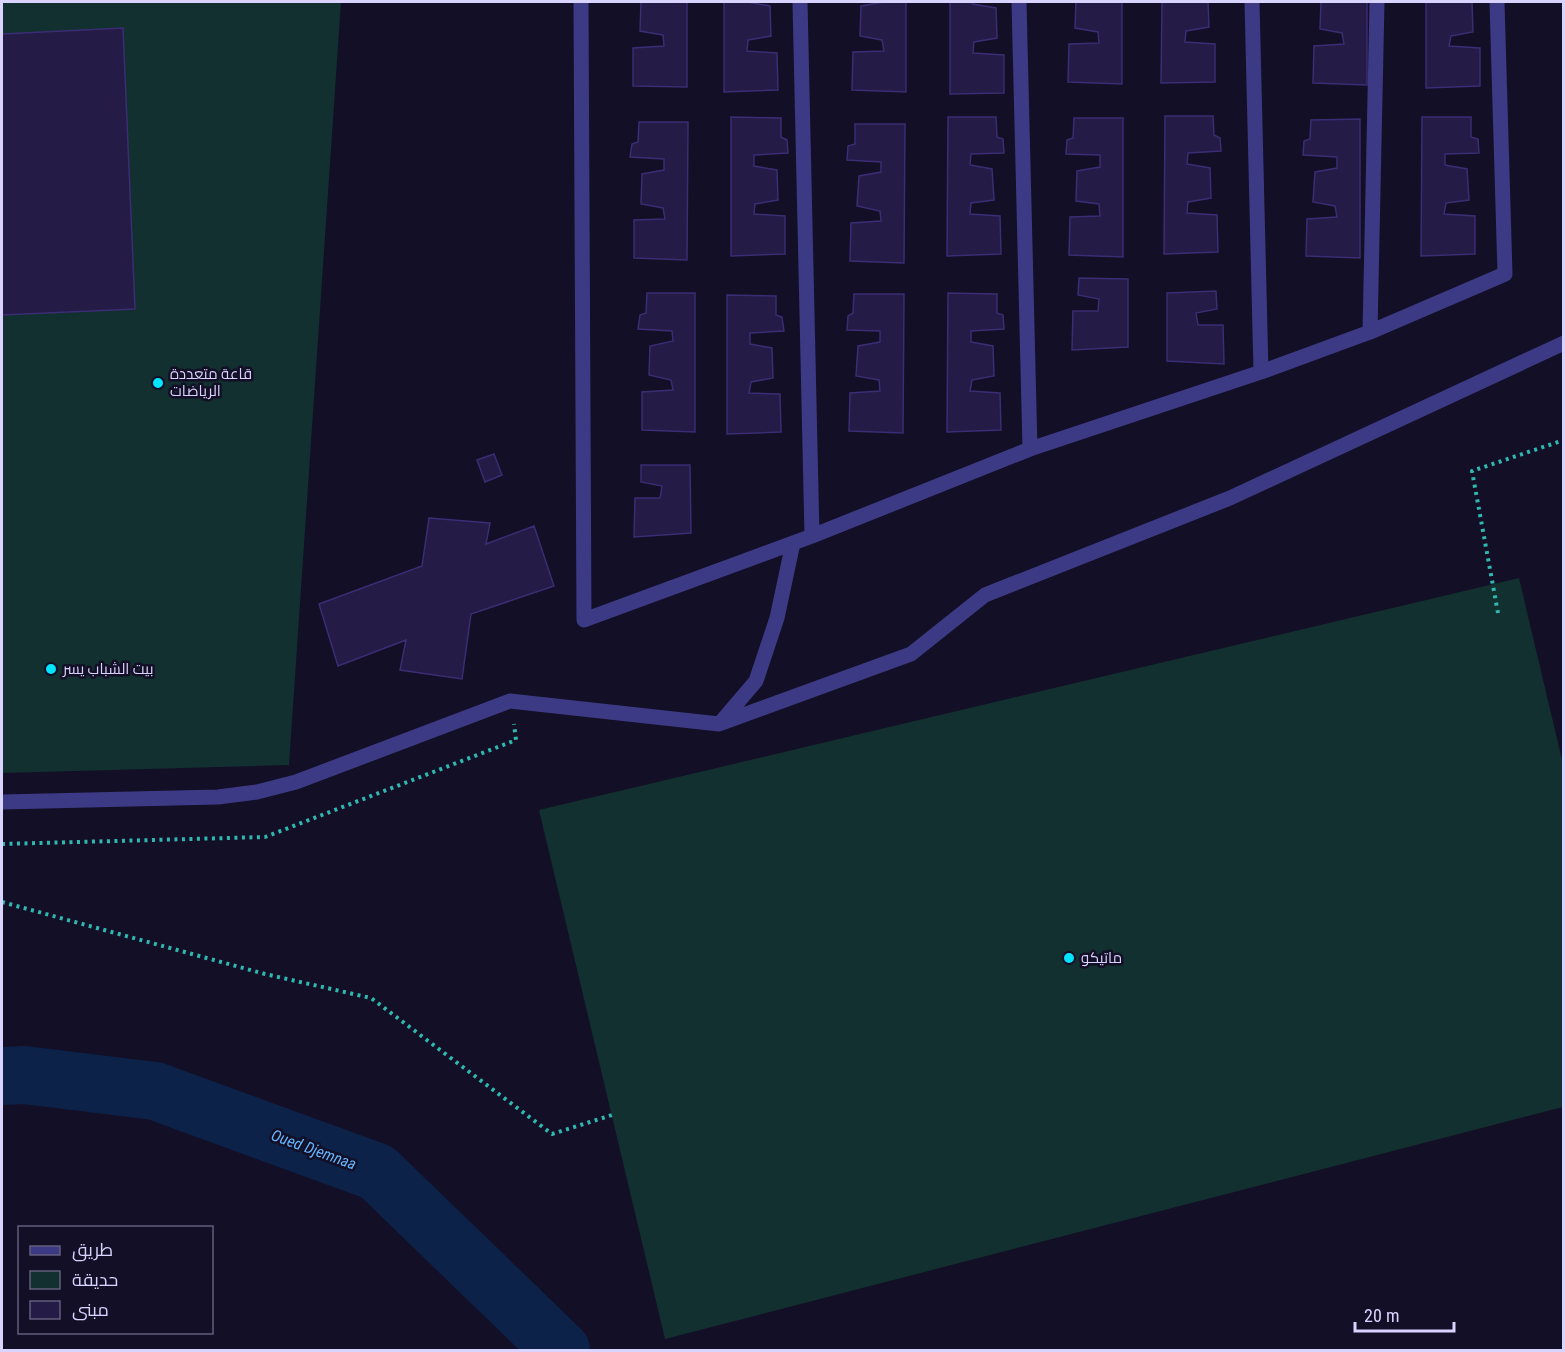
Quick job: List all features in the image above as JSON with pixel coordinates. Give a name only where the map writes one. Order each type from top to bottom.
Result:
[{"type":"street","points":[[581,2],[584,620],[812,536],[1030,449],[1261,372],[1370,332],[1505,274],[1497,2]]},
{"type":"street","points":[[800,2],[812,536]]},
{"type":"street","points":[[1019,2],[1030,449]]},
{"type":"street","points":[[1252,2],[1261,372]]},
{"type":"street","points":[[1370,332],[1377,2]]},
{"type":"street","points":[[2,802],[218,797],[257,792],[296,782],[510,701],[719,724],[911,654],[985,595],[1230,498],[1563,343]]},
{"type":"street","points":[[719,724],[756,681],[777,618],[793,543]]},
{"type":"path","points":[[1498,613],[1472,471],[1563,440]]},
{"type":"path","points":[[2,902],[265,974],[371,998],[552,1134],[612,1115]]},
{"type":"green space","name":"قاعة متعددة الرياضات","points":[[2,2],[341,2],[289,765],[2,773]]},
{"type":"green space","name":"ماتيكو","points":[[1519,578],[1563,764],[1563,1107],[665,1339],[539,810]]},
{"type":"building","points":[[641,2],[687,2],[687,87],[633,86],[633,48],[664,46],[663,35],[640,31]]},
{"type":"building","points":[[724,2],[747,2],[770,6],[771,36],[748,40],[747,51],[777,53],[778,90],[724,92]]},
{"type":"building","points":[[884,2],[906,2],[906,92],[852,90],[853,52],[884,51],[882,40],[860,36],[861,6]]},
{"type":"building","points":[[950,2],[973,2],[973,4],[996,8],[997,38],[974,42],[973,53],[1004,55],[1004,93],[950,94]]},
{"type":"building","points":[[1076,2],[1122,2],[1122,84],[1068,82],[1069,44],[1099,43],[1098,32],[1075,28]]},
{"type":"building","points":[[1162,2],[1208,2],[1209,27],[1186,31],[1185,42],[1215,44],[1215,82],[1161,83]]},
{"type":"building","points":[[1321,2],[1367,2],[1367,85],[1313,83],[1314,46],[1344,44],[1342,33],[1320,29]]},
{"type":"building","points":[[1426,2],[1472,2],[1473,32],[1451,36],[1449,46],[1480,48],[1480,86],[1426,88]]},
{"type":"building","points":[[123,28],[135,309],[2,315],[2,34]]},
{"type":"building","points":[[1165,116],[1213,116],[1214,135],[1220,138],[1221,151],[1188,153],[1187,164],[1210,168],[1211,198],[1188,202],[1187,213],[1217,215],[1218,252],[1164,254]]},
{"type":"building","points":[[731,117],[781,118],[781,137],[787,140],[788,153],[754,155],[754,166],[777,170],[778,200],[755,204],[754,214],[785,216],[785,254],[731,256]]},
{"type":"building","points":[[948,117],[996,117],[997,137],[1003,139],[1004,153],[971,154],[970,165],[992,169],[994,200],[971,203],[970,214],[1000,216],[1001,254],[947,256]]},
{"type":"building","points":[[1422,117],[1471,117],[1471,137],[1478,139],[1479,153],[1445,154],[1445,165],[1467,169],[1469,200],[1446,203],[1444,214],[1475,216],[1475,254],[1421,256]]},
{"type":"building","points":[[1074,118],[1123,118],[1123,257],[1069,255],[1070,217],[1100,216],[1099,204],[1076,201],[1077,171],[1100,167],[1100,155],[1066,154],[1067,140],[1073,138]]},
{"type":"building","points":[[1360,119],[1360,258],[1306,256],[1307,219],[1337,217],[1335,206],[1313,202],[1315,172],[1337,168],[1337,157],[1303,155],[1304,141],[1310,139],[1311,120]]},
{"type":"building","points":[[639,122],[688,122],[687,260],[634,258],[634,220],[665,219],[663,208],[641,204],[642,174],[664,170],[664,159],[630,157],[632,144],[638,142]]},
{"type":"building","points":[[855,124],[905,124],[904,263],[850,261],[851,223],[881,221],[880,211],[857,206],[859,176],[881,172],[881,162],[847,160],[848,146],[855,144]]},
{"type":"building","points":[[1079,278],[1128,279],[1128,347],[1072,350],[1073,311],[1098,311],[1099,299],[1078,295]]},
{"type":"building","points":[[1216,291],[1217,309],[1196,313],[1198,325],[1223,325],[1224,364],[1167,361],[1167,293]]},
{"type":"building","points":[[647,293],[695,293],[695,432],[642,430],[642,392],[673,390],[671,380],[649,375],[650,346],[673,341],[672,331],[638,329],[640,315],[646,313]]},
{"type":"building","points":[[948,293],[997,294],[997,313],[1003,315],[1004,329],[971,331],[971,342],[993,346],[994,376],[972,380],[970,391],[1000,393],[1001,430],[947,432]]},
{"type":"building","points":[[854,294],[904,294],[903,433],[849,431],[850,393],[880,391],[879,380],[856,376],[858,346],[880,342],[880,331],[847,330],[848,316],[853,313]]},
{"type":"building","points":[[727,295],[776,296],[776,315],[782,317],[784,331],[750,333],[750,344],[772,348],[773,378],[751,382],[749,393],[780,394],[781,432],[727,434]]},
{"type":"building","points":[[494,454],[502,475],[485,482],[477,460]]},
{"type":"building","points":[[641,465],[690,465],[691,533],[634,537],[635,498],[660,498],[662,486],[641,482]]},
{"type":"building","points":[[429,518],[490,523],[486,544],[534,526],[554,586],[471,614],[462,679],[400,670],[406,640],[338,666],[319,604],[422,566]]},
{"type":"waterway","name":"Oued Djemnaa","points":[[2,1076],[24,1075],[155,1091],[377,1172],[561,1350]]},
{"type":"place","name":"قاعة متعددة الرياضات","points":[[158,383]]},
{"type":"place","name":"بيت الشباب يسر","points":[[51,669]]},
{"type":"place","name":"ماتيكو","points":[[1069,958]]}]
